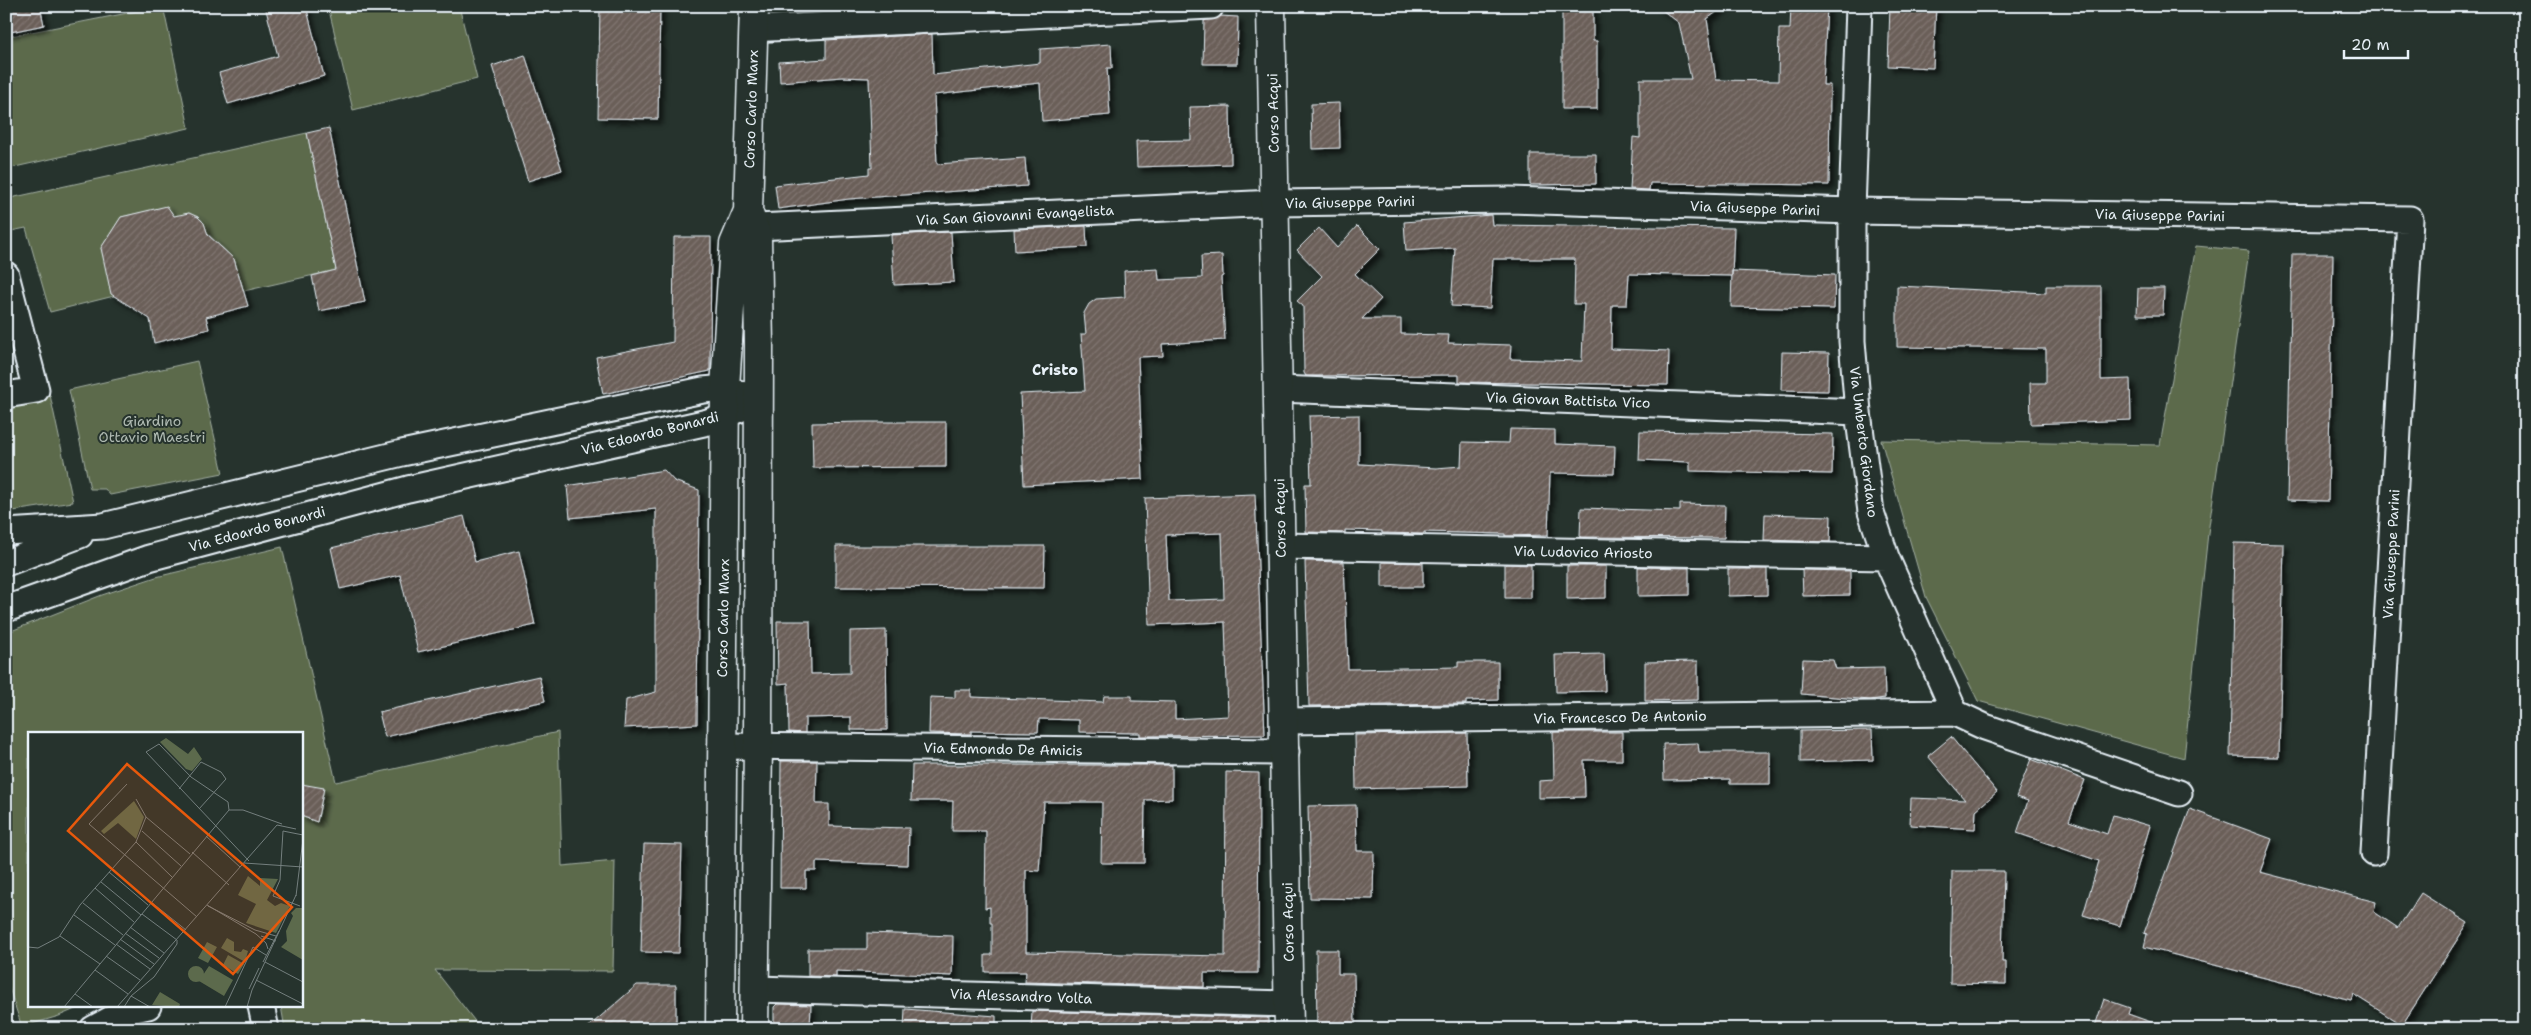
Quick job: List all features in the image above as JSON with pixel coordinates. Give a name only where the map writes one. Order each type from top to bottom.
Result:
[{"type":"main road","name":"Corso Acqui","points":[[1271,6],[1280,546],[1286,752],[1289,1016]]},
{"type":"main road","name":"Corso Carlo Marx","points":[[754,18],[752,219],[759,292],[758,746],[754,1029]]},
{"type":"main road","name":"Corso Carlo Marx","points":[[720,1029],[725,388],[734,244],[752,219]]},
{"type":"street","points":[[754,18],[1210,6]]},
{"type":"street","name":"Via Umberto Giordano","points":[[1860,6],[1852,210],[1852,341],[1858,412],[1871,512],[1886,557],[1955,713]]},
{"type":"street","name":"Via Giuseppe Parini","points":[[1275,203],[1510,200],[1852,210],[2410,219],[2374,853]]},
{"type":"street","name":"Via San Giovanni Evangelista","points":[[752,219],[1275,203]]},
{"type":"street","points":[[6,274],[36,390],[6,395]]},
{"type":"street","name":"Via Edoardo Bonardi","points":[[6,562],[103,526],[402,453],[703,390],[725,388],[759,401]]},
{"type":"street","name":"Via Giovan Battista Vico","points":[[1278,388],[1858,412]]},
{"type":"street","name":"Via Edoardo Bonardi","points":[[6,609],[158,555],[408,489],[695,425],[759,401]]},
{"type":"street","name":"Via Edoardo Bonardi","points":[[6,532],[103,526]]},
{"type":"street","name":"Via Ludovico Ariosto","points":[[1280,546],[1886,557]]},
{"type":"street","points":[[1955,713],[1985,727],[2180,793]]},
{"type":"street","name":"Via Francesco De Antonio","points":[[1285,721],[1955,713]]},
{"type":"street","name":"Via Edmondo De Amicis","points":[[721,746],[1286,752]]},
{"type":"street","name":"Via Alessandro Volta","points":[[754,989],[1289,1016]]},
{"type":"street","points":[[94,1029],[126,1011],[139,1008]]},
{"type":"street","points":[[261,1008],[266,1029]]},
{"type":"green space","points":[[163,6],[189,128],[6,169],[6,37]]},
{"type":"green space","points":[[328,6],[459,6],[477,79],[353,110]]},
{"type":"green space","points":[[307,133],[336,270],[244,291],[234,259],[207,233],[202,220],[189,213],[175,217],[167,207],[121,217],[101,248],[114,296],[50,312],[26,228],[6,232],[6,199]]},
{"type":"green space","points":[[2196,246],[2249,251],[2208,533],[2184,758],[1978,701],[1926,597],[1881,440],[2160,445]]},
{"type":"green space","name":"Giardino Ottavio Maestri","points":[[197,361],[223,473],[110,495],[105,489],[90,489],[69,390]]},
{"type":"green space","name":"Giardino Ottavio Maestri","points":[[50,395],[73,502],[6,512],[6,405]]},
{"type":"green space","points":[[282,547],[336,782],[558,732],[562,866],[615,861],[613,971],[435,970],[481,1029],[285,1029],[281,1008],[302,1008],[302,732],[28,732],[28,1008],[77,1008],[59,1016],[22,1027],[6,979],[6,633],[102,595],[156,577]]},
{"type":"building","points":[[6,6],[40,6],[44,25],[6,33]]},
{"type":"building","points":[[265,6],[306,6],[324,76],[228,104],[219,73],[278,56]]},
{"type":"building","points":[[600,6],[660,6],[658,119],[598,118]]},
{"type":"building","points":[[826,6],[919,6],[826,11]]},
{"type":"building","points":[[1562,6],[1593,6],[1593,41],[1597,41],[1597,109],[1562,109]]},
{"type":"building","points":[[1657,6],[1725,6],[1707,19],[1716,80],[1778,81],[1779,29],[1790,29],[1791,6],[1827,6],[1823,85],[1830,85],[1829,185],[1650,183],[1649,190],[1630,189],[1633,137],[1640,138],[1640,79],[1691,79],[1679,23]]},
{"type":"building","points":[[1890,6],[1936,6],[1933,68],[1888,66]]},
{"type":"building","points":[[1220,16],[1238,17],[1237,64],[1203,64],[1204,21]]},
{"type":"building","points":[[932,34],[933,75],[1040,63],[1040,49],[1111,44],[1112,68],[1107,68],[1110,115],[1042,121],[1040,83],[934,95],[937,164],[1025,158],[1027,186],[849,199],[778,209],[775,185],[869,174],[869,168],[872,168],[869,78],[842,77],[780,82],[779,62],[826,59],[826,40]]},
{"type":"building","points":[[525,55],[562,170],[528,181],[492,66]]},
{"type":"building","points":[[1339,103],[1340,148],[1312,149],[1311,104]]},
{"type":"building","points":[[1230,106],[1231,164],[1137,167],[1136,141],[1191,140],[1190,107]]},
{"type":"building","points":[[329,128],[365,302],[319,311],[312,276],[336,270],[307,133]]},
{"type":"building","points":[[1530,154],[1596,154],[1596,184],[1530,185]]},
{"type":"building","points":[[167,206],[174,216],[189,213],[198,217],[204,223],[208,235],[234,259],[248,306],[206,317],[209,329],[154,343],[150,319],[111,294],[101,248],[121,217]]},
{"type":"building","points":[[1491,215],[1492,225],[1734,228],[1732,276],[1629,274],[1627,305],[1612,305],[1611,349],[1669,351],[1668,385],[1459,382],[1459,375],[1306,376],[1304,373],[1303,306],[1297,301],[1322,276],[1297,250],[1319,228],[1337,248],[1357,226],[1380,249],[1355,274],[1381,299],[1362,319],[1401,319],[1401,334],[1449,335],[1448,343],[1511,345],[1510,359],[1582,361],[1584,304],[1574,304],[1575,259],[1493,259],[1490,308],[1451,306],[1455,248],[1406,251],[1404,222]]},
{"type":"building","points":[[1086,226],[1087,247],[1015,251],[1014,229]]},
{"type":"building","points":[[951,232],[954,282],[894,285],[891,235]]},
{"type":"building","points":[[674,237],[711,237],[710,371],[603,394],[596,357],[673,342]]},
{"type":"building","points":[[2292,254],[2333,254],[2328,501],[2287,500]]},
{"type":"building","points":[[1222,255],[1223,276],[1221,277],[1225,340],[1162,344],[1163,356],[1138,357],[1143,479],[1024,485],[1020,394],[1085,391],[1081,334],[1086,334],[1084,313],[1089,304],[1096,299],[1125,297],[1124,271],[1158,269],[1159,280],[1202,278],[1201,256]]},
{"type":"building","points":[[1732,271],[1835,275],[1834,309],[1731,307]]},
{"type":"building","points":[[1897,286],[2046,293],[2046,286],[2101,286],[2101,380],[2130,379],[2131,420],[2031,424],[2030,383],[2046,383],[2046,349],[1897,347]]},
{"type":"building","points":[[2138,288],[2164,288],[2163,315],[2137,315]]},
{"type":"building","points":[[1782,352],[1829,353],[1828,391],[1781,390]]},
{"type":"building","points":[[1359,415],[1359,464],[1436,468],[1461,466],[1462,442],[1509,443],[1510,429],[1555,430],[1555,444],[1615,446],[1614,474],[1550,473],[1548,535],[1505,536],[1505,534],[1424,532],[1424,534],[1382,533],[1382,531],[1345,530],[1345,533],[1306,532],[1305,484],[1311,484],[1309,416]]},
{"type":"building","points":[[946,422],[946,467],[813,468],[812,423]]},
{"type":"building","points":[[1640,431],[1833,434],[1832,474],[1690,471],[1690,462],[1639,460]]},
{"type":"building","points":[[664,470],[674,481],[699,490],[697,724],[624,728],[626,700],[656,692],[656,509],[570,518],[567,486]]},
{"type":"building","points":[[1255,494],[1265,735],[1140,736],[1140,733],[1079,732],[1079,720],[1039,719],[1038,732],[971,731],[971,734],[929,733],[930,697],[955,698],[955,690],[971,690],[971,697],[1103,702],[1104,696],[1132,696],[1132,701],[1175,702],[1175,719],[1228,716],[1225,622],[1149,625],[1145,498]],"holes":[[[1222,533],[1224,599],[1169,601],[1166,535]]]},
{"type":"building","points":[[1680,504],[1725,505],[1724,538],[1580,537],[1581,508],[1680,511]]},
{"type":"building","points":[[1765,514],[1831,516],[1830,542],[1764,540]]},
{"type":"building","points":[[464,516],[475,562],[519,551],[535,625],[418,652],[400,575],[340,589],[331,548]]},
{"type":"building","points":[[2234,543],[2284,544],[2279,757],[2230,756]]},
{"type":"building","points":[[836,546],[1045,546],[1044,588],[836,587]]},
{"type":"building","points":[[1305,561],[1344,562],[1348,669],[1458,667],[1458,662],[1498,662],[1498,700],[1466,701],[1466,704],[1309,706]]},
{"type":"building","points":[[1382,562],[1423,563],[1423,587],[1382,587]]},
{"type":"building","points":[[1505,564],[1531,565],[1531,598],[1505,598]]},
{"type":"building","points":[[1567,566],[1606,566],[1606,598],[1567,599]]},
{"type":"building","points":[[1638,567],[1689,568],[1689,595],[1638,596]]},
{"type":"building","points":[[1728,569],[1767,569],[1767,595],[1728,596]]},
{"type":"building","points":[[1802,570],[1850,571],[1850,595],[1803,596]]},
{"type":"building","points":[[777,621],[810,621],[811,674],[850,673],[850,631],[886,630],[887,730],[851,730],[851,717],[805,718],[805,733],[789,732],[788,683],[778,684]]},
{"type":"building","points":[[1604,654],[1605,691],[1556,692],[1555,655]]},
{"type":"building","points":[[1803,659],[1833,660],[1836,669],[1884,668],[1885,698],[1870,700],[1801,694]]},
{"type":"building","points":[[1698,661],[1698,700],[1645,701],[1645,662]]},
{"type":"building","points":[[539,676],[545,701],[385,737],[379,712]]},
{"type":"building","points":[[1872,730],[1873,760],[1800,762],[1800,731]]},
{"type":"building","points":[[1553,732],[1622,732],[1622,760],[1584,760],[1585,797],[1539,798],[1539,781],[1554,780]]},
{"type":"building","points":[[1467,733],[1468,786],[1356,789],[1355,735]]},
{"type":"building","points":[[1951,737],[1997,792],[1976,810],[1975,829],[1910,825],[1911,798],[1965,800],[1928,756]]},
{"type":"building","points":[[1698,743],[1699,752],[1770,752],[1770,784],[1730,784],[1730,779],[1664,780],[1663,744]]},
{"type":"building","points":[[2031,759],[2085,780],[2069,821],[2107,834],[2113,815],[2150,826],[2120,926],[2083,915],[2099,861],[2017,833],[2028,801],[2016,797]]},
{"type":"building","points":[[781,761],[817,761],[816,804],[829,804],[829,826],[909,828],[908,865],[816,862],[816,871],[806,871],[806,888],[780,888]]},
{"type":"building","points":[[912,765],[1172,765],[1172,799],[1145,800],[1144,863],[1101,863],[1102,802],[1044,802],[1039,871],[1026,870],[1026,952],[1225,956],[1226,772],[1259,773],[1258,973],[1204,973],[1204,987],[1025,982],[1026,972],[985,972],[985,955],[992,955],[990,907],[985,908],[986,831],[952,831],[953,801],[911,801]]},
{"type":"building","points":[[302,784],[324,788],[317,822],[302,816]]},
{"type":"building","points":[[1356,805],[1357,851],[1374,851],[1373,899],[1310,898],[1308,806]]},
{"type":"building","points":[[2190,809],[2272,839],[2260,872],[2376,902],[2374,912],[2398,928],[2421,893],[2468,923],[2402,1025],[2353,994],[2351,1000],[2144,947],[2147,934],[2144,933]]},
{"type":"building","points":[[644,844],[682,845],[679,953],[641,952]]},
{"type":"building","points":[[1952,871],[2004,871],[2002,962],[2006,962],[2006,984],[1950,983]]},
{"type":"building","points":[[867,933],[953,936],[952,976],[836,971],[836,977],[808,976],[808,949],[867,949]]},
{"type":"building","points":[[1316,950],[1338,950],[1338,974],[1354,974],[1355,1029],[1317,1029]]},
{"type":"building","points":[[637,985],[676,985],[676,1029],[586,1029]]},
{"type":"building","points":[[2104,999],[2130,1008],[2128,1014],[2162,1026],[2161,1029],[2094,1029]]},
{"type":"building","points":[[777,1004],[811,1005],[810,1029],[774,1029],[774,1007]]},
{"type":"building","points":[[905,1009],[996,1016],[996,1029],[904,1029]]},
{"type":"building","points":[[1032,1011],[1268,1018],[1268,1029],[1031,1029]]},
{"type":"district","name":"Cristo","points":[[1055,370]]}]
